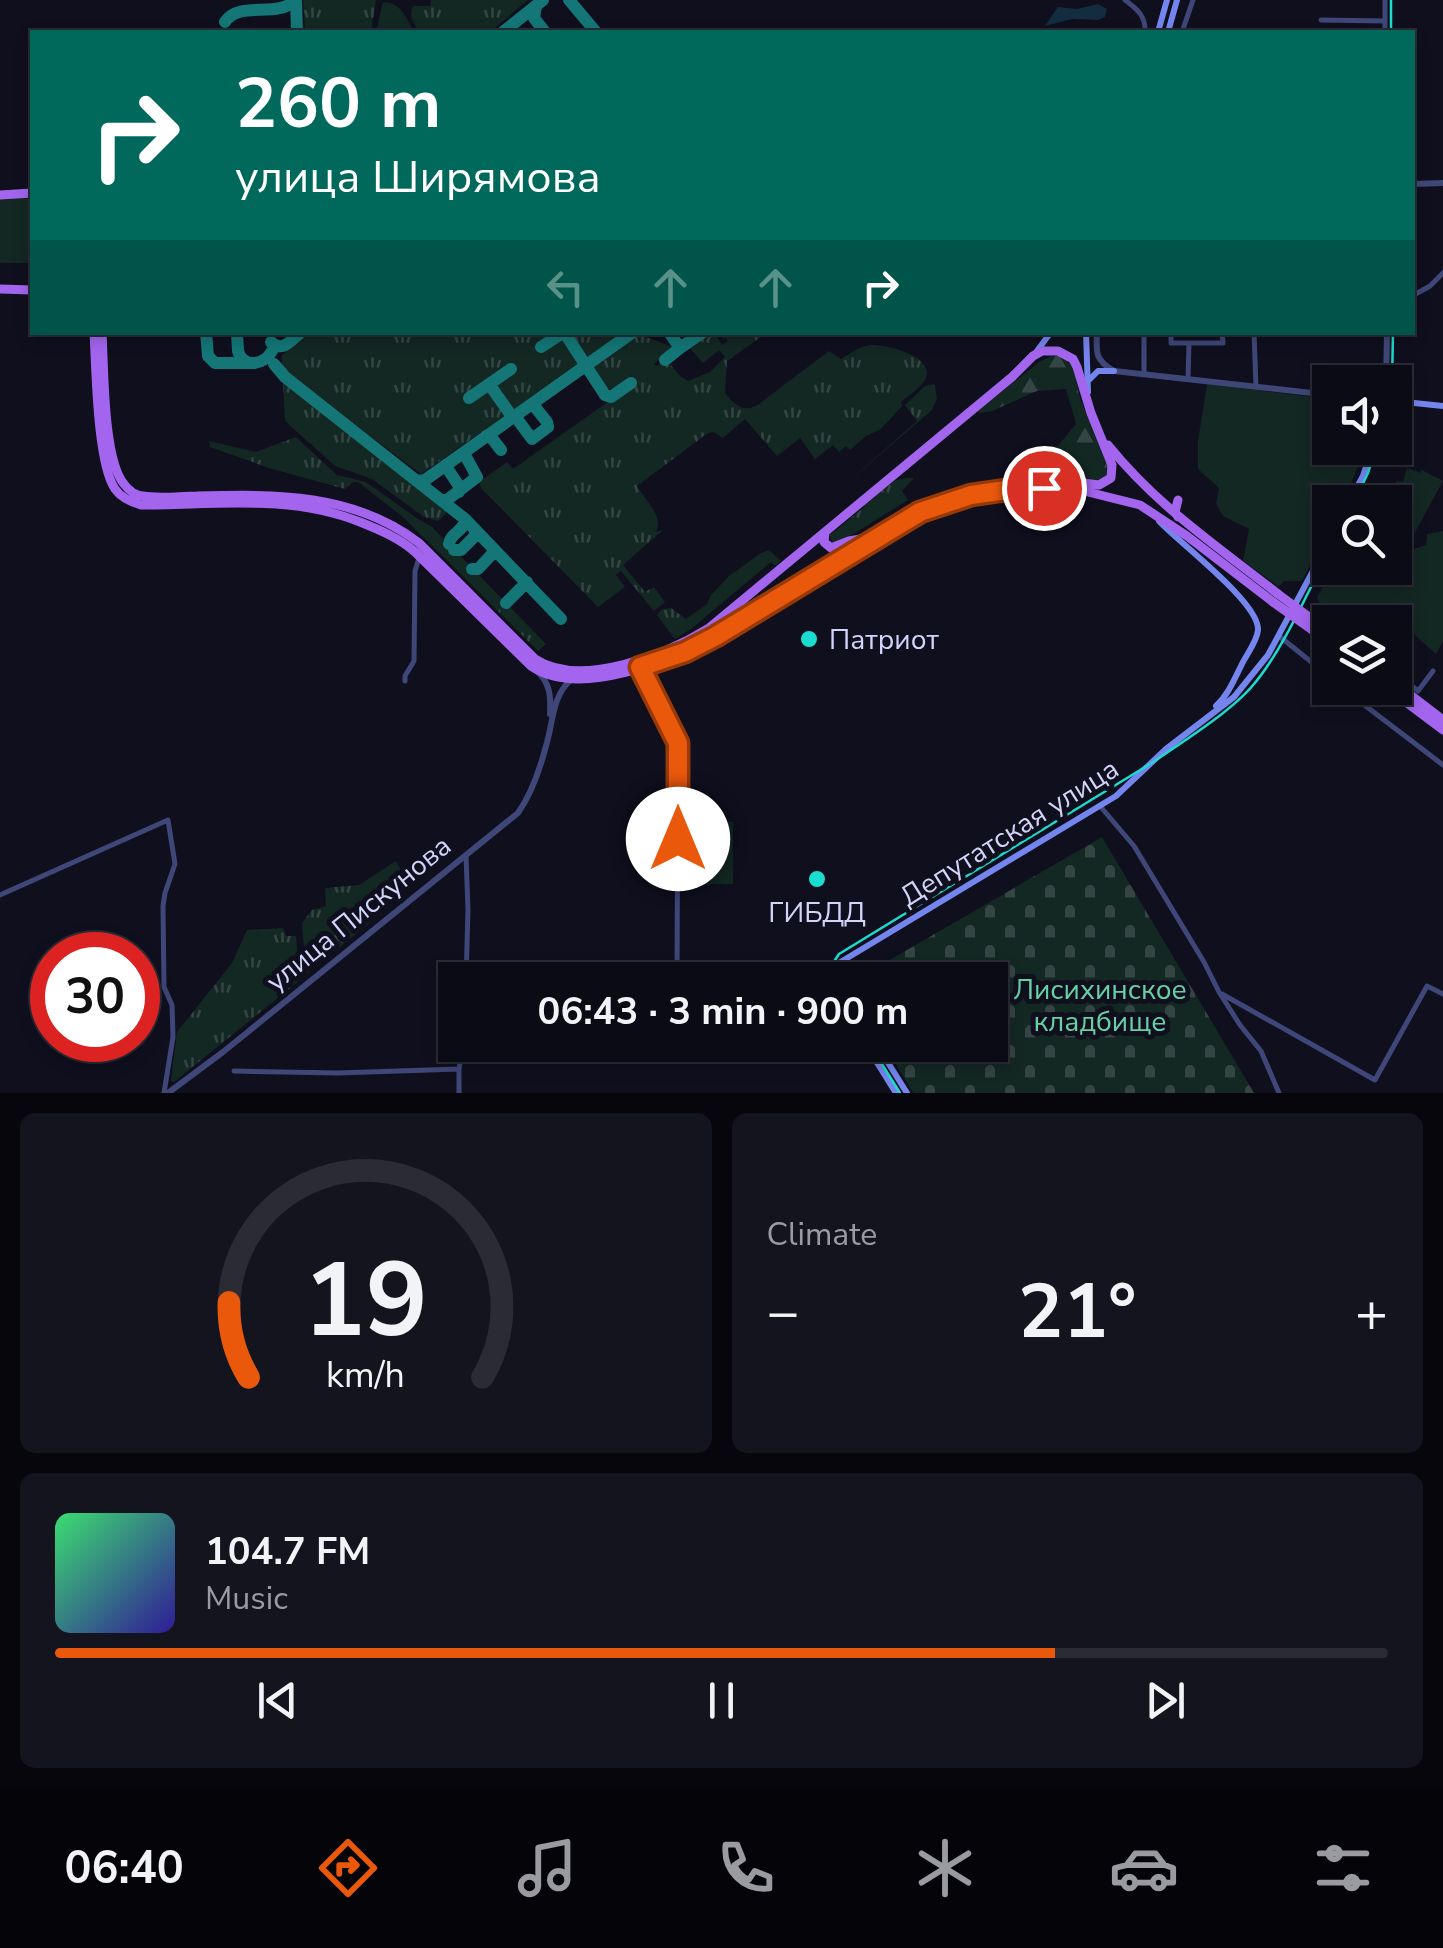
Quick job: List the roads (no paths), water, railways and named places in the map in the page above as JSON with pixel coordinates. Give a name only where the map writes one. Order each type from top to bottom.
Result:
[{"type":"main road","points":[[1159,30],[1168,0]]},
{"type":"main road","points":[[1169,30],[1177,0]]},
{"type":"main road","points":[[0,194],[30,192]]},
{"type":"main road","points":[[0,289],[30,290]]},
{"type":"main road","points":[[94,335],[104,454],[114,488],[125,499],[141,506],[280,503],[350,513]]},
{"type":"main road","points":[[102,335],[113,454],[120,478],[131,492],[142,496],[278,496],[313,500],[350,513],[419,544],[528,652],[548,666],[581,671],[610,667],[666,650],[698,635],[751,596],[1012,376],[1049,335]]},
{"type":"main road","points":[[1086,335],[1091,413]]},
{"type":"main road","points":[[387,528],[536,670],[573,680],[640,667],[685,652],[716,636],[878,536],[937,506],[1018,482],[1106,483],[1113,470],[1078,366],[1070,356],[1054,350],[1033,356]]},
{"type":"main road","points":[[1087,382],[1098,372],[1114,371]]},
{"type":"main road","points":[[1412,402],[1443,406]]},
{"type":"main road","points":[[1102,438],[1138,482],[1276,598]]},
{"type":"main road","points":[[987,492],[1026,488],[1076,490],[1136,503],[1312,625]]},
{"type":"main road","points":[[1178,500],[1175,512],[1184,522]]},
{"type":"main road","points":[[1152,512],[1170,534],[1223,579],[1256,620],[1258,628],[1222,700],[1197,724]]},
{"type":"main road","points":[[825,532],[824,542],[831,548],[878,536]]},
{"type":"main road","points":[[1219,538],[1221,549]]},
{"type":"main road","name":"Депутатская улица","points":[[841,962],[1116,796],[1166,749],[1234,696],[1258,670],[1312,573]]},
{"type":"main road","points":[[1240,667],[1245,678],[1258,670]]},
{"type":"main road","points":[[1412,696],[1443,720]]},
{"type":"main road","points":[[1410,705],[1443,730]]},
{"type":"main road","points":[[877,1062],[896,1093]]},
{"type":"main road","points":[[887,1062],[906,1093]]},
{"type":"street","points":[[1125,0],[1140,12],[1144,30]]},
{"type":"street","points":[[1183,30],[1193,0]]},
{"type":"street","points":[[1385,0],[1385,30]]},
{"type":"street","points":[[1321,20],[1385,21]]},
{"type":"street","points":[[1415,184],[1443,184]]},
{"type":"street","points":[[1415,294],[1443,273]]},
{"type":"street","points":[[1097,335],[1096,354],[1101,364],[1114,371],[1312,393]]},
{"type":"street","points":[[1144,335],[1144,374]]},
{"type":"street","points":[[1171,335],[1171,343],[1222,344],[1222,335]]},
{"type":"street","points":[[1254,335],[1256,387]]},
{"type":"street","points":[[1386,365],[1387,335]]},
{"type":"street","points":[[1188,379],[1190,343]]},
{"type":"street","points":[[405,682],[414,661],[415,570],[420,557]]},
{"type":"street","points":[[1279,636],[1312,663]]},
{"type":"street","points":[[640,667],[678,743],[677,962]]},
{"type":"street","name":"улица Пискунова","points":[[536,670],[550,692],[546,746]]},
{"type":"street","points":[[1412,685],[1418,690],[1433,671]]},
{"type":"street","name":"улица Пискунова","points":[[166,1093],[223,1052],[518,813],[546,746],[558,698],[573,680]]},
{"type":"street","points":[[1364,705],[1443,766]]},
{"type":"street","points":[[1100,806],[1134,846],[1240,1025],[1261,1051],[1279,1093]]},
{"type":"street","points":[[0,895],[168,820],[175,864],[163,906],[164,987],[172,1005],[173,1038],[166,1093]]},
{"type":"street","points":[[466,856],[467,962]]},
{"type":"street","points":[[1220,992],[1375,1080],[1427,986],[1443,994]]},
{"type":"street","points":[[459,1062],[459,1093]]},
{"type":"street","points":[[234,1071],[338,1073],[458,1068]]},
{"type":"water","points":[[1098,4],[1107,9],[1105,17],[1098,20],[1072,19],[1045,26],[1058,7],[1077,9]]},
{"type":"tram line","points":[[1391,0],[1391,30]]},
{"type":"tram line","points":[[1392,365],[1393,335]]},
{"type":"tram line","points":[[1362,485],[1371,465]]},
{"type":"tram line","points":[[834,962],[839,954],[1205,727],[1254,684],[1312,585]]},
{"type":"tram line","points":[[881,1062],[900,1093]]},
{"type":"place","name":"Патриот","points":[[809,639]]},
{"type":"place","name":"ГИБДД","points":[[817,879]]},
{"type":"park label","name":"Лисихинское кладбище","points":[[1100,1005]]}]
